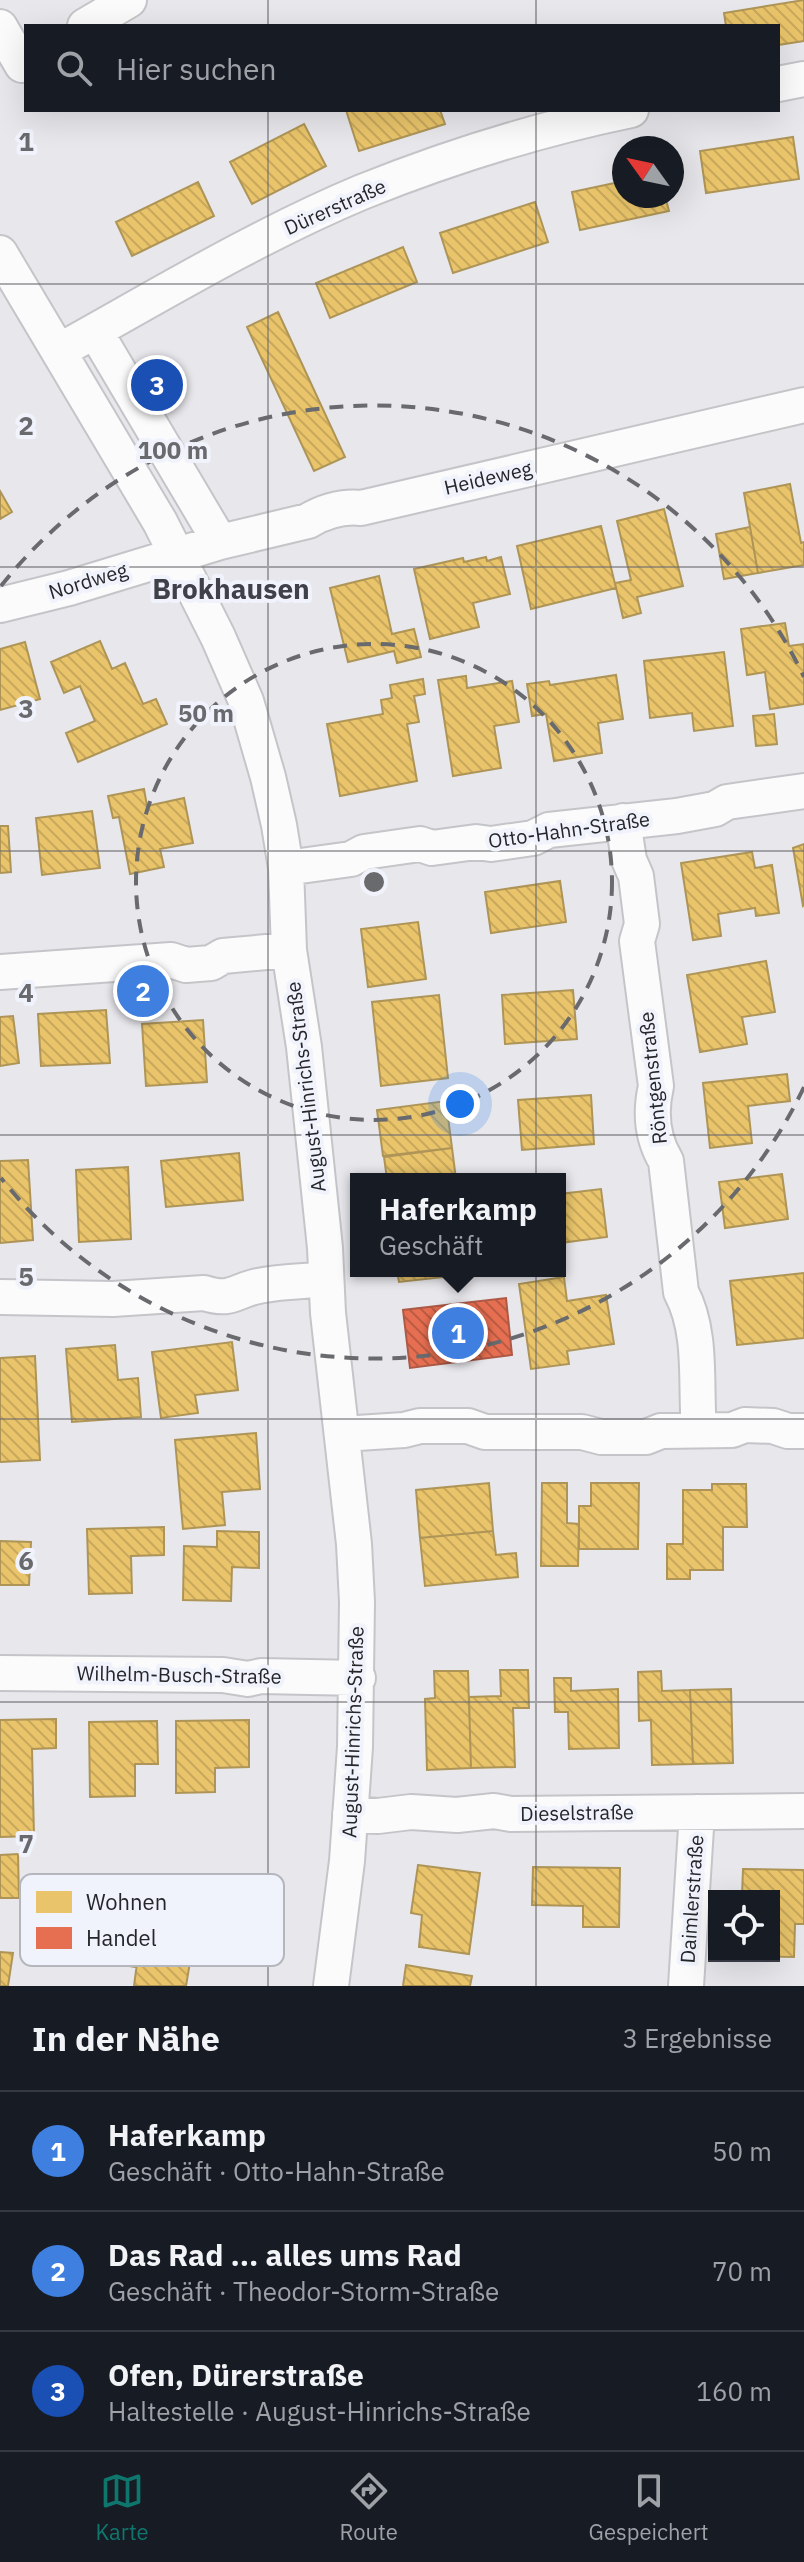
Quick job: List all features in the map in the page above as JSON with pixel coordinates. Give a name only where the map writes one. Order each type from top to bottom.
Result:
[{"type":"street","points":[[88,24],[129,0]]},
{"type":"street","points":[[0,27],[16,69]]},
{"type":"street","points":[[780,84],[804,79]]},
{"type":"street","name":"Dürerstraße","points":[[59,351],[250,247],[361,193],[527,135],[623,112]]},
{"type":"street","name":"August-Hinrichs-Straße","points":[[0,253],[160,522],[218,637],[246,701],[268,777],[286,868],[289,950],[304,1047],[354,1544],[358,1678],[350,1814],[331,1986]]},
{"type":"street","points":[[95,331],[220,542]]},
{"type":"street","name":"Heideweg","points":[[175,555],[308,521],[321,513],[346,507],[361,508],[804,405]]},
{"type":"street","name":"Nordweg","points":[[0,605],[69,588],[175,555]]},
{"type":"street","name":"Otto-Hahn-Straße","points":[[286,868],[351,859],[364,852],[420,844],[432,848],[533,838],[549,830],[677,816],[715,809],[727,802],[804,791]]},
{"type":"street","name":"Röntgenstraße","points":[[623,821],[629,860],[636,876],[642,924],[637,941],[656,1086],[652,1105],[657,1146],[666,1161],[681,1292],[690,1309],[697,1365],[699,1430]]},
{"type":"street","points":[[0,972],[171,960],[186,965],[211,963],[223,956],[289,950]]},
{"type":"street","points":[[0,1297],[113,1299],[204,1293],[216,1297],[239,1294],[252,1287],[326,1279]]},
{"type":"street","points":[[342,1434],[420,1426],[468,1426],[485,1432],[582,1432],[601,1437],[646,1437],[661,1431],[732,1430],[745,1425],[804,1431]]},
{"type":"street","name":"Wilhelm-Busch-Straße","points":[[0,1673],[223,1675],[236,1679],[261,1676],[358,1678]]},
{"type":"street","name":"Dieselstraße","points":[[350,1814],[804,1811]]},
{"type":"street","name":"Daimlerstraße","points":[[686,1986],[697,1812]]},
{"type":"building: Wohnen","points":[[804,0],[804,41],[780,45],[780,24],[726,24],[724,13]]},
{"type":"building: Wohnen","points":[[347,112],[441,112],[445,124],[359,151]]},
{"type":"building: Wohnen","points":[[304,124],[326,166],[252,204],[230,162]]},
{"type":"building: Wohnen","points":[[793,137],[799,179],[706,193],[700,151]]},
{"type":"building: Wohnen","points":[[198,182],[214,216],[132,256],[116,222]]},
{"type":"building: Wohnen","points":[[612,184],[612,208],[668,208],[669,211],[580,230],[572,192]]},
{"type":"building: Wohnen","points":[[535,202],[548,242],[453,273],[440,233]]},
{"type":"building: Wohnen","points":[[403,247],[417,282],[330,318],[316,283]]},
{"type":"building: Wohnen","points":[[278,312],[345,457],[314,471],[247,327]]},
{"type":"building: Wohnen","points":[[790,484],[801,543],[804,542],[804,565],[758,573],[744,493]]},
{"type":"building: Wohnen","points":[[0,491],[12,512],[0,519]]},
{"type":"building: Wohnen","points":[[664,509],[683,586],[637,597],[641,613],[623,618],[615,583],[631,580],[617,521]]},
{"type":"building: Wohnen","points":[[601,526],[616,588],[531,609],[517,546]]},
{"type":"building: Wohnen","points":[[750,527],[758,573],[724,579],[716,534]]},
{"type":"building: Wohnen","points":[[486,557],[487,561],[501,557],[510,594],[473,603],[479,627],[430,639],[414,569],[463,558],[464,562]]},
{"type":"building: Wohnen","points":[[379,576],[392,634],[414,629],[421,657],[397,663],[394,651],[348,662],[330,588]]},
{"type":"building: Wohnen","points":[[785,623],[789,646],[804,644],[804,704],[770,709],[765,672],[747,675],[741,629]]},
{"type":"building: Wohnen","points":[[100,641],[112,669],[125,663],[143,704],[156,699],[167,724],[78,762],[66,733],[95,721],[80,686],[64,693],[51,662]]},
{"type":"building: Wohnen","points":[[25,642],[40,699],[0,710],[0,649]]},
{"type":"building: Wohnen","points":[[724,652],[733,726],[694,731],[692,713],[650,718],[644,661]]},
{"type":"building: Wohnen","points":[[616,675],[623,719],[598,723],[602,753],[554,761],[546,714],[532,716],[527,684],[549,681],[550,685]]},
{"type":"building: Wohnen","points":[[466,676],[467,688],[512,681],[519,722],[494,726],[501,768],[453,776],[438,680]]},
{"type":"building: Wohnen","points":[[423,679],[425,694],[414,696],[419,722],[407,724],[417,781],[340,796],[327,724],[383,714],[381,700],[392,698],[390,685]]},
{"type":"building: Wohnen","points":[[774,714],[777,744],[756,746],[753,716]]},
{"type":"building: Wohnen","points":[[144,789],[147,806],[184,798],[193,843],[160,849],[164,867],[130,874],[119,817],[113,818],[108,796]]},
{"type":"building: Wohnen","points":[[92,811],[100,868],[42,875],[36,818]]},
{"type":"building: Wohnen","points":[[0,826],[8,826],[11,872],[0,873]]},
{"type":"building: Wohnen","points":[[804,844],[804,905],[803,906],[793,848]]},
{"type":"building: Wohnen","points":[[752,852],[755,868],[772,865],[779,913],[756,916],[755,908],[718,914],[721,936],[693,940],[681,863]]},
{"type":"building: Wohnen","points":[[560,881],[566,922],[491,933],[485,892]]},
{"type":"building: Wohnen","points":[[418,922],[426,979],[368,987],[361,929]]},
{"type":"building: Wohnen","points":[[766,961],[775,1012],[742,1017],[747,1044],[700,1052],[687,975]]},
{"type":"building: Wohnen","points":[[573,990],[577,1039],[505,1044],[502,995]]},
{"type":"building: Wohnen","points":[[439,995],[448,1078],[381,1086],[372,1002]]},
{"type":"building: Wohnen","points":[[106,1010],[110,1063],[41,1066],[38,1014]]},
{"type":"building: Wohnen","points":[[13,1016],[19,1063],[0,1066],[0,1017]]},
{"type":"building: Wohnen","points":[[203,1020],[207,1082],[146,1086],[142,1024]]},
{"type":"building: Wohnen","points":[[787,1074],[790,1101],[748,1106],[752,1143],[710,1148],[703,1083]]},
{"type":"building: Wohnen","points":[[591,1095],[594,1144],[522,1150],[518,1100]]},
{"type":"building: Wohnen","points":[[446,1101],[452,1148],[383,1156],[377,1110]]},
{"type":"building: Wohnen","points":[[452,1148],[455,1173],[386,1173],[384,1157]]},
{"type":"building: Wohnen","points":[[239,1153],[243,1200],[166,1207],[161,1161]]},
{"type":"building: Wohnen","points":[[28,1160],[33,1240],[0,1243],[0,1161]]},
{"type":"building: Wohnen","points":[[128,1167],[131,1239],[79,1242],[76,1170]]},
{"type":"building: Wohnen","points":[[782,1174],[788,1219],[725,1228],[719,1182]]},
{"type":"building: Wohnen","points":[[601,1189],[607,1237],[566,1242],[566,1193]]},
{"type":"building: Wohnen","points":[[804,1273],[804,1338],[737,1345],[730,1281]]},
{"type":"building: Wohnen","points":[[398,1277],[445,1277],[399,1282]]},
{"type":"building: Wohnen","points":[[564,1277],[567,1301],[606,1295],[614,1344],[567,1351],[569,1364],[531,1369],[519,1284]]},
{"type":"building: Wohnen","points":[[232,1342],[238,1390],[195,1395],[198,1413],[161,1418],[152,1352]]},
{"type":"building: Wohnen","points":[[115,1345],[118,1380],[138,1378],[141,1417],[72,1422],[66,1349]]},
{"type":"building: Wohnen","points":[[35,1356],[40,1460],[0,1462],[0,1358]]},
{"type":"building: Wohnen","points":[[256,1433],[260,1489],[222,1492],[225,1525],[183,1529],[175,1440]]},
{"type":"building: Wohnen","points":[[489,1483],[493,1531],[420,1538],[416,1490]]},
{"type":"building: Wohnen","points":[[542,1483],[567,1483],[567,1523],[579,1524],[578,1566],[541,1566]]},
{"type":"building: Wohnen","points":[[591,1483],[639,1483],[638,1549],[579,1549],[579,1506],[591,1506]]},
{"type":"building: Wohnen","points":[[712,1484],[746,1484],[747,1527],[723,1527],[723,1570],[690,1570],[690,1579],[667,1579],[667,1544],[683,1544],[683,1490],[712,1490]]},
{"type":"building: Wohnen","points":[[164,1527],[164,1555],[131,1556],[132,1593],[89,1594],[87,1529]]},
{"type":"building: Wohnen","points":[[217,1531],[259,1532],[259,1568],[232,1567],[231,1601],[183,1600],[184,1546],[217,1547]]},
{"type":"building: Wohnen","points":[[493,1531],[496,1555],[516,1553],[518,1577],[425,1586],[420,1538]]},
{"type":"building: Wohnen","points":[[0,1541],[31,1542],[29,1585],[0,1585]]},
{"type":"building: Wohnen","points":[[500,1670],[528,1670],[529,1708],[513,1708],[515,1767],[471,1768],[469,1697],[501,1696]]},
{"type":"building: Wohnen","points":[[434,1671],[468,1671],[471,1768],[427,1770],[425,1699],[435,1698]]},
{"type":"building: Wohnen","points":[[661,1671],[662,1691],[690,1690],[693,1764],[652,1765],[651,1720],[639,1721],[638,1672]]},
{"type":"building: Wohnen","points":[[554,1678],[571,1678],[571,1691],[618,1689],[619,1748],[569,1749],[568,1712],[555,1712]]},
{"type":"building: Wohnen","points":[[731,1689],[733,1763],[693,1764],[690,1690]]},
{"type":"building: Wohnen","points":[[56,1719],[56,1748],[32,1749],[34,1836],[0,1837],[0,1720]]},
{"type":"building: Wohnen","points":[[249,1720],[249,1767],[215,1768],[215,1792],[176,1793],[176,1721]]},
{"type":"building: Wohnen","points":[[157,1721],[158,1764],[135,1764],[135,1796],[90,1797],[89,1722]]},
{"type":"building: Wohnen","points":[[18,1854],[19,1898],[0,1898],[0,1855]]},
{"type":"building: Wohnen","points":[[418,1865],[480,1873],[469,1954],[419,1947],[422,1915],[411,1913]]},
{"type":"building: Wohnen","points":[[533,1867],[620,1868],[619,1927],[583,1927],[583,1906],[532,1905]]},
{"type":"building: Wohnen","points":[[743,1869],[804,1870],[804,1924],[795,1924],[794,1957],[780,1957],[780,1890],[742,1890]]},
{"type":"building: Wohnen","points":[[0,1952],[13,1953],[8,1986],[0,1986]]},
{"type":"building: Wohnen","points":[[406,1965],[472,1976],[470,1986],[403,1986]]},
{"type":"building: Wohnen","points":[[137,1966],[189,1966],[186,1986],[134,1986]]},
{"type":"building: Handel","points":[[506,1298],[512,1355],[410,1368],[403,1310]]},
{"type":"place","name":"Ofen, Dürerstraße","points":[[157,385]]},
{"type":"place","name":"Das Rad ... alles ums Rad","points":[[143,991]]},
{"type":"place","name":"Haferkamp","points":[[458,1333]]},
{"type":"district","name":"Brokhausen","points":[[231,589]]}]
